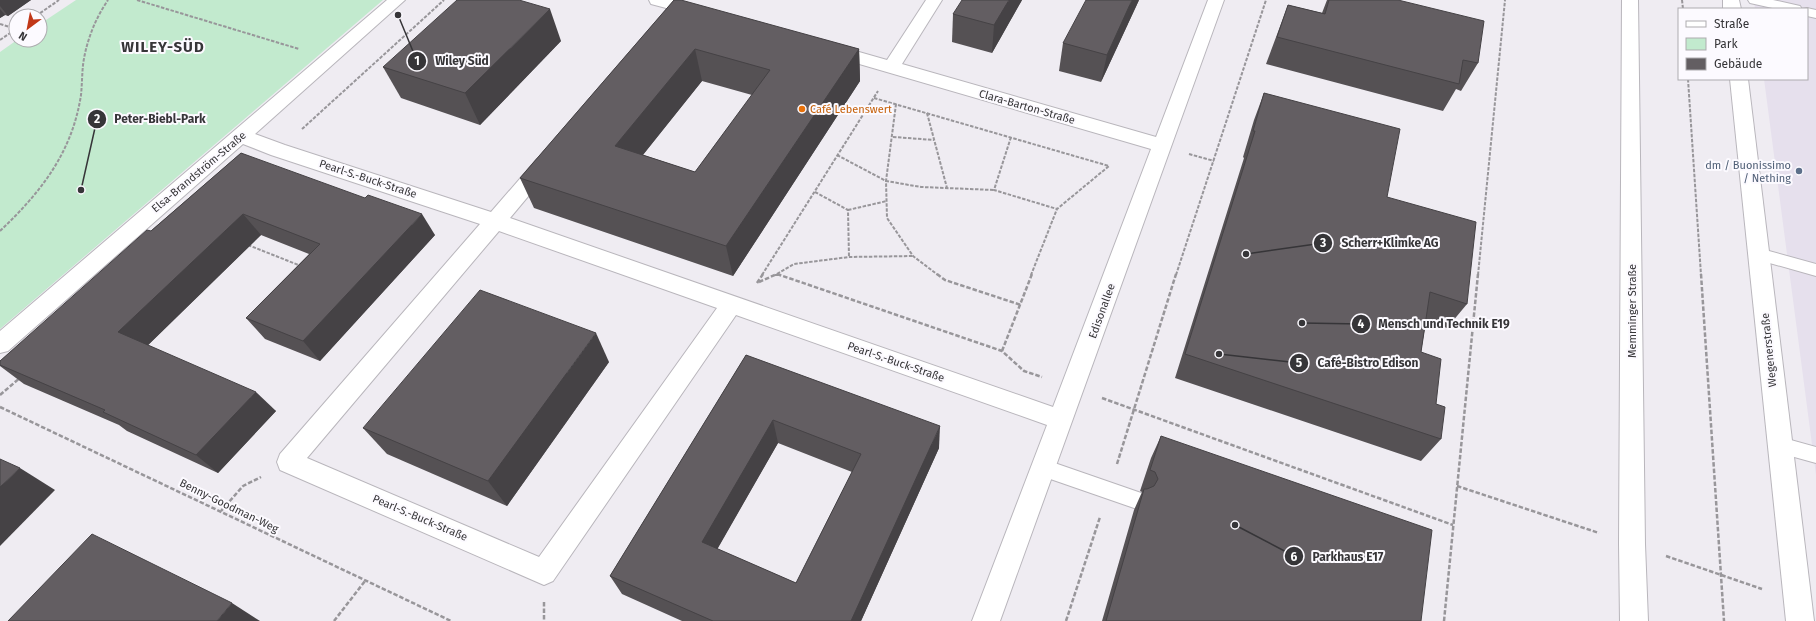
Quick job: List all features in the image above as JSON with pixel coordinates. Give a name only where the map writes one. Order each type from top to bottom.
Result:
[{"type":"street","name":"Elsa-Brandström-Straße","points":[[0,344],[242,136],[397,0]]},
{"type":"street","points":[[657,0],[678,8],[718,18]]},
{"type":"street","points":[[891,68],[934,0]]},
{"type":"street","name":"Edisonallee","points":[[986,621],[1074,388],[1216,0]]},
{"type":"street","name":"Memminger Straße","points":[[1630,0],[1632,544],[1634,621]]},
{"type":"street","name":"Clara-Barton-Straße","points":[[816,46],[1163,146]]},
{"type":"street","name":"Wegenerstraße","points":[[1740,80],[1758,254],[1800,621]]},
{"type":"street","name":"Pearl-S.-Buck-Straße","points":[[242,136],[278,150],[495,221],[1061,420]]},
{"type":"street","points":[[289,462],[557,150]]},
{"type":"street","name":"Pearl-S.-Buck-Straße","points":[[289,462],[544,572],[731,305]]},
{"type":"lane","points":[[1755,0],[1791,8]]},
{"type":"lane","points":[[1758,254],[1816,270]]},
{"type":"lane","points":[[1780,445],[1816,455]]},
{"type":"lane","points":[[1043,468],[1137,500]]},
{"type":"path","points":[[48,8],[59,0]]},
{"type":"path","points":[[0,232],[40,192],[54,172],[67,146],[80,96],[84,59],[91,34],[104,5],[108,0]]},
{"type":"path","points":[[136,0],[330,59]]},
{"type":"path","points":[[278,150],[444,0]]},
{"type":"path","points":[[1066,621],[1134,411],[1168,299],[1266,0]]},
{"type":"path","points":[[1444,621],[1505,0]]},
{"type":"path","points":[[757,283],[874,98],[891,68]]},
{"type":"path","points":[[1688,80],[1724,621]]},
{"type":"path","points":[[874,98],[1109,166],[1057,209],[1002,352]]},
{"type":"path","points":[[896,104],[893,137],[886,181],[887,218],[913,256],[945,280],[1021,305]]},
{"type":"path","points":[[927,113],[947,188]]},
{"type":"path","points":[[893,137],[934,140]]},
{"type":"path","points":[[994,190],[1011,137]]},
{"type":"path","points":[[837,156],[886,181],[922,187],[994,190],[1057,209]]},
{"type":"path","points":[[814,192],[848,210],[887,201]]},
{"type":"path","points":[[848,210],[850,257]]},
{"type":"path","points":[[244,244],[302,266]]},
{"type":"path","points":[[731,305],[757,283],[794,264],[850,257],[913,256]]},
{"type":"path","points":[[777,274],[1002,352],[1024,371],[1453,525]]},
{"type":"path","points":[[0,395],[23,374]]},
{"type":"path","name":"Benny-Goodman-Weg","points":[[0,407],[451,621]]},
{"type":"path","points":[[221,511],[243,486],[289,462]]},
{"type":"path","points":[[334,621],[365,581]]},
{"type":"shaded area","points":[[1754,0],[1816,0],[1816,475],[1764,80],[1808,80],[1808,8],[1755,8]]},
{"type":"green space","points":[[76,0],[383,0],[0,329],[0,52],[8,46],[8,48],[48,48],[48,19]]},
{"type":"building","points":[[457,0],[519,0],[550,9],[465,93],[383,67]]},
{"type":"building","points":[[674,0],[681,0],[859,49],[726,246],[520,178]],"holes":[[[695,49],[770,70],[695,172],[615,146]]]},
{"type":"building","points":[[962,0],[1009,0],[994,25],[953,14]]},
{"type":"building","points":[[1086,0],[1132,0],[1107,55],[1063,43]]},
{"type":"building","points":[[1329,0],[1398,0],[1484,21],[1478,63],[1463,60],[1459,84],[1277,37],[1288,5],[1325,14]]},
{"type":"building","points":[[1264,93],[1400,129],[1387,197],[1476,222],[1467,304],[1430,292],[1421,352],[1441,359],[1436,404],[1445,407],[1441,439],[1185,354],[1255,131],[1253,131]]},
{"type":"building","points":[[241,153],[365,198],[368,195],[422,214],[303,341],[246,318],[320,244],[243,214],[118,332],[256,392],[196,455],[103,412],[105,410],[0,365],[0,361],[147,230],[151,231]]},
{"type":"building","points":[[480,290],[596,333],[488,481],[363,428]]},
{"type":"building","points":[[746,355],[940,426],[851,621],[713,621],[610,576]],"holes":[[[773,420],[861,454],[796,583],[702,542]]]},
{"type":"building","points":[[1161,436],[1432,530],[1421,621],[1106,621],[1144,489],[1154,486],[1158,479],[1155,472],[1150,470]]},
{"type":"building","points":[[0,459],[20,468],[0,487]]},
{"type":"building","points":[[92,534],[232,603],[217,621],[8,621]]},
{"type":"place","name":"Wiley Süd","points":[[398,15]]},
{"type":"place","name":"Café Lebenswert","points":[[802,109]]},
{"type":"place","name":"dm / Buonissimo / Nething","points":[[1799,171]]},
{"type":"place","name":"Peter-Biebl-Park","points":[[81,190]]},
{"type":"place","name":"Scherr+Klimke AG","points":[[1246,254]]},
{"type":"place","name":"Mensch und Technik E19","points":[[1302,323]]},
{"type":"place","name":"Café-Bistro Edison","points":[[1219,354]]},
{"type":"place","name":"Parkhaus E17","points":[[1235,525]]},
{"type":"district","name":"WILEY-SÜD","points":[[163,47]]}]
